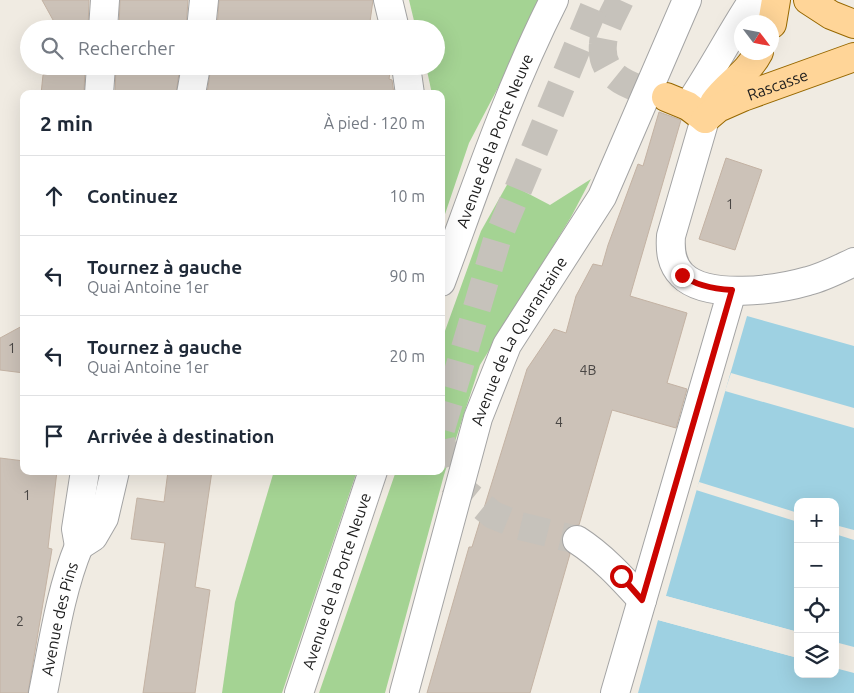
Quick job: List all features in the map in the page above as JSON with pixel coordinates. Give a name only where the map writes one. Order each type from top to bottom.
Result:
[{"type":"main road","points":[[774,15],[776,0]]},
{"type":"main road","points":[[808,0],[831,14],[854,24]]},
{"type":"main road","name":"Rascasse","points":[[686,108],[718,108],[770,86],[854,57]]},
{"type":"main road","points":[[686,108],[718,98],[754,60]]},
{"type":"main road","points":[[756,60],[753,71],[756,78],[763,84],[770,86]]},
{"type":"street","points":[[104,20],[105,0]]},
{"type":"street","points":[[202,20],[204,0]]},
{"type":"street","points":[[388,0],[393,20]]},
{"type":"street","name":"Avenue de la Porte Neuve","points":[[445,271],[500,120],[539,29],[554,0]]},
{"type":"street","points":[[752,0],[708,76],[686,108],[670,241],[671,254],[676,267],[688,280],[707,287],[732,290],[793,285],[810,281],[854,262]]},
{"type":"street","name":"Avenue de La Quarantaine","points":[[404,693],[478,418],[507,345],[602,197],[688,3]]},
{"type":"street","points":[[99,90],[100,75]]},
{"type":"street","points":[[191,90],[194,75]]},
{"type":"street","points":[[407,75],[409,90]]},
{"type":"street","points":[[616,693],[732,290]]},
{"type":"street","points":[[84,475],[76,529],[79,546],[93,537],[104,518],[114,475]]},
{"type":"street","name":"Avenue de la Porte Neuve","points":[[300,693],[372,475]]},
{"type":"street","points":[[577,540],[590,548],[621,576],[642,600]]},
{"type":"street","name":"Avenue des Pins","points":[[43,693],[61,605],[74,556],[79,546]]},
{"type":"green space","points":[[409,0],[544,0],[469,143],[445,214],[445,90],[431,90],[428,75],[445,75],[445,20],[414,20]]},
{"type":"green space","points":[[591,179],[571,217],[480,365],[445,472],[445,331],[481,231],[508,183],[550,205]]},
{"type":"green space","points":[[273,475],[356,475],[282,693],[222,693],[235,602]]},
{"type":"green space","points":[[395,475],[444,475],[385,693],[319,693]]},
{"type":"water","points":[[747,316],[854,346],[854,647],[839,643],[839,498],[794,498],[794,631],[666,596]]},
{"type":"water","points":[[658,620],[794,657],[794,678],[839,678],[839,669],[854,673],[854,693],[638,693]]},
{"type":"pier","points":[[731,373],[854,408],[854,428],[725,391]]},
{"type":"pier","points":[[699,482],[794,512],[794,521],[696,490]]},
{"type":"pier","points":[[839,526],[854,530],[854,540],[839,535]]},
{"type":"pier","points":[[666,596],[794,631],[794,633],[665,599]]},
{"type":"pier","points":[[659,618],[794,655],[794,657],[658,620]]},
{"type":"building","points":[[42,0],[89,0],[88,20],[53,20]]},
{"type":"building","points":[[120,0],[188,0],[187,20],[119,20]]},
{"type":"building","points":[[219,0],[373,0],[370,20],[218,20]]},
{"type":"building","points":[[43,75],[85,75],[84,90],[41,90]]},
{"type":"building","points":[[116,75],[179,75],[177,90],[115,90]]},
{"type":"building","points":[[210,75],[390,75],[389,79],[392,80],[393,90],[208,90]]},
{"type":"building","points":[[659,112],[681,120],[630,296],[687,313],[667,383],[687,389],[676,428],[612,410],[579,525],[570,526],[564,532],[562,538],[563,547],[570,554],[530,693],[427,693],[469,547],[472,547],[527,369],[554,329],[566,333],[576,296],[593,264],[602,266],[638,164],[643,166]]},
{"type":"building","points":[[726,158],[762,170],[735,250],[699,239]]},
{"type":"building","points":[[20,327],[20,372],[0,370],[0,338]]},
{"type":"building","points":[[0,458],[20,460],[20,475],[57,475],[48,548],[52,549],[28,693],[0,693]]},
{"type":"building","points":[[167,475],[211,475],[195,587],[210,590],[195,693],[143,693],[165,543],[131,539],[137,498],[164,502]]},
{"type":"tunnel","points":[[445,416],[497,240],[597,0]]},
{"type":"tunnel","points":[[620,0],[604,38],[603,57],[607,67],[623,81],[666,97]]},
{"type":"tunnel","points":[[445,458],[450,480],[493,515],[520,526],[577,540]]},
{"type":"route","points":[[621,576],[642,600],[732,290],[715,289],[696,284],[682,275]]}]
